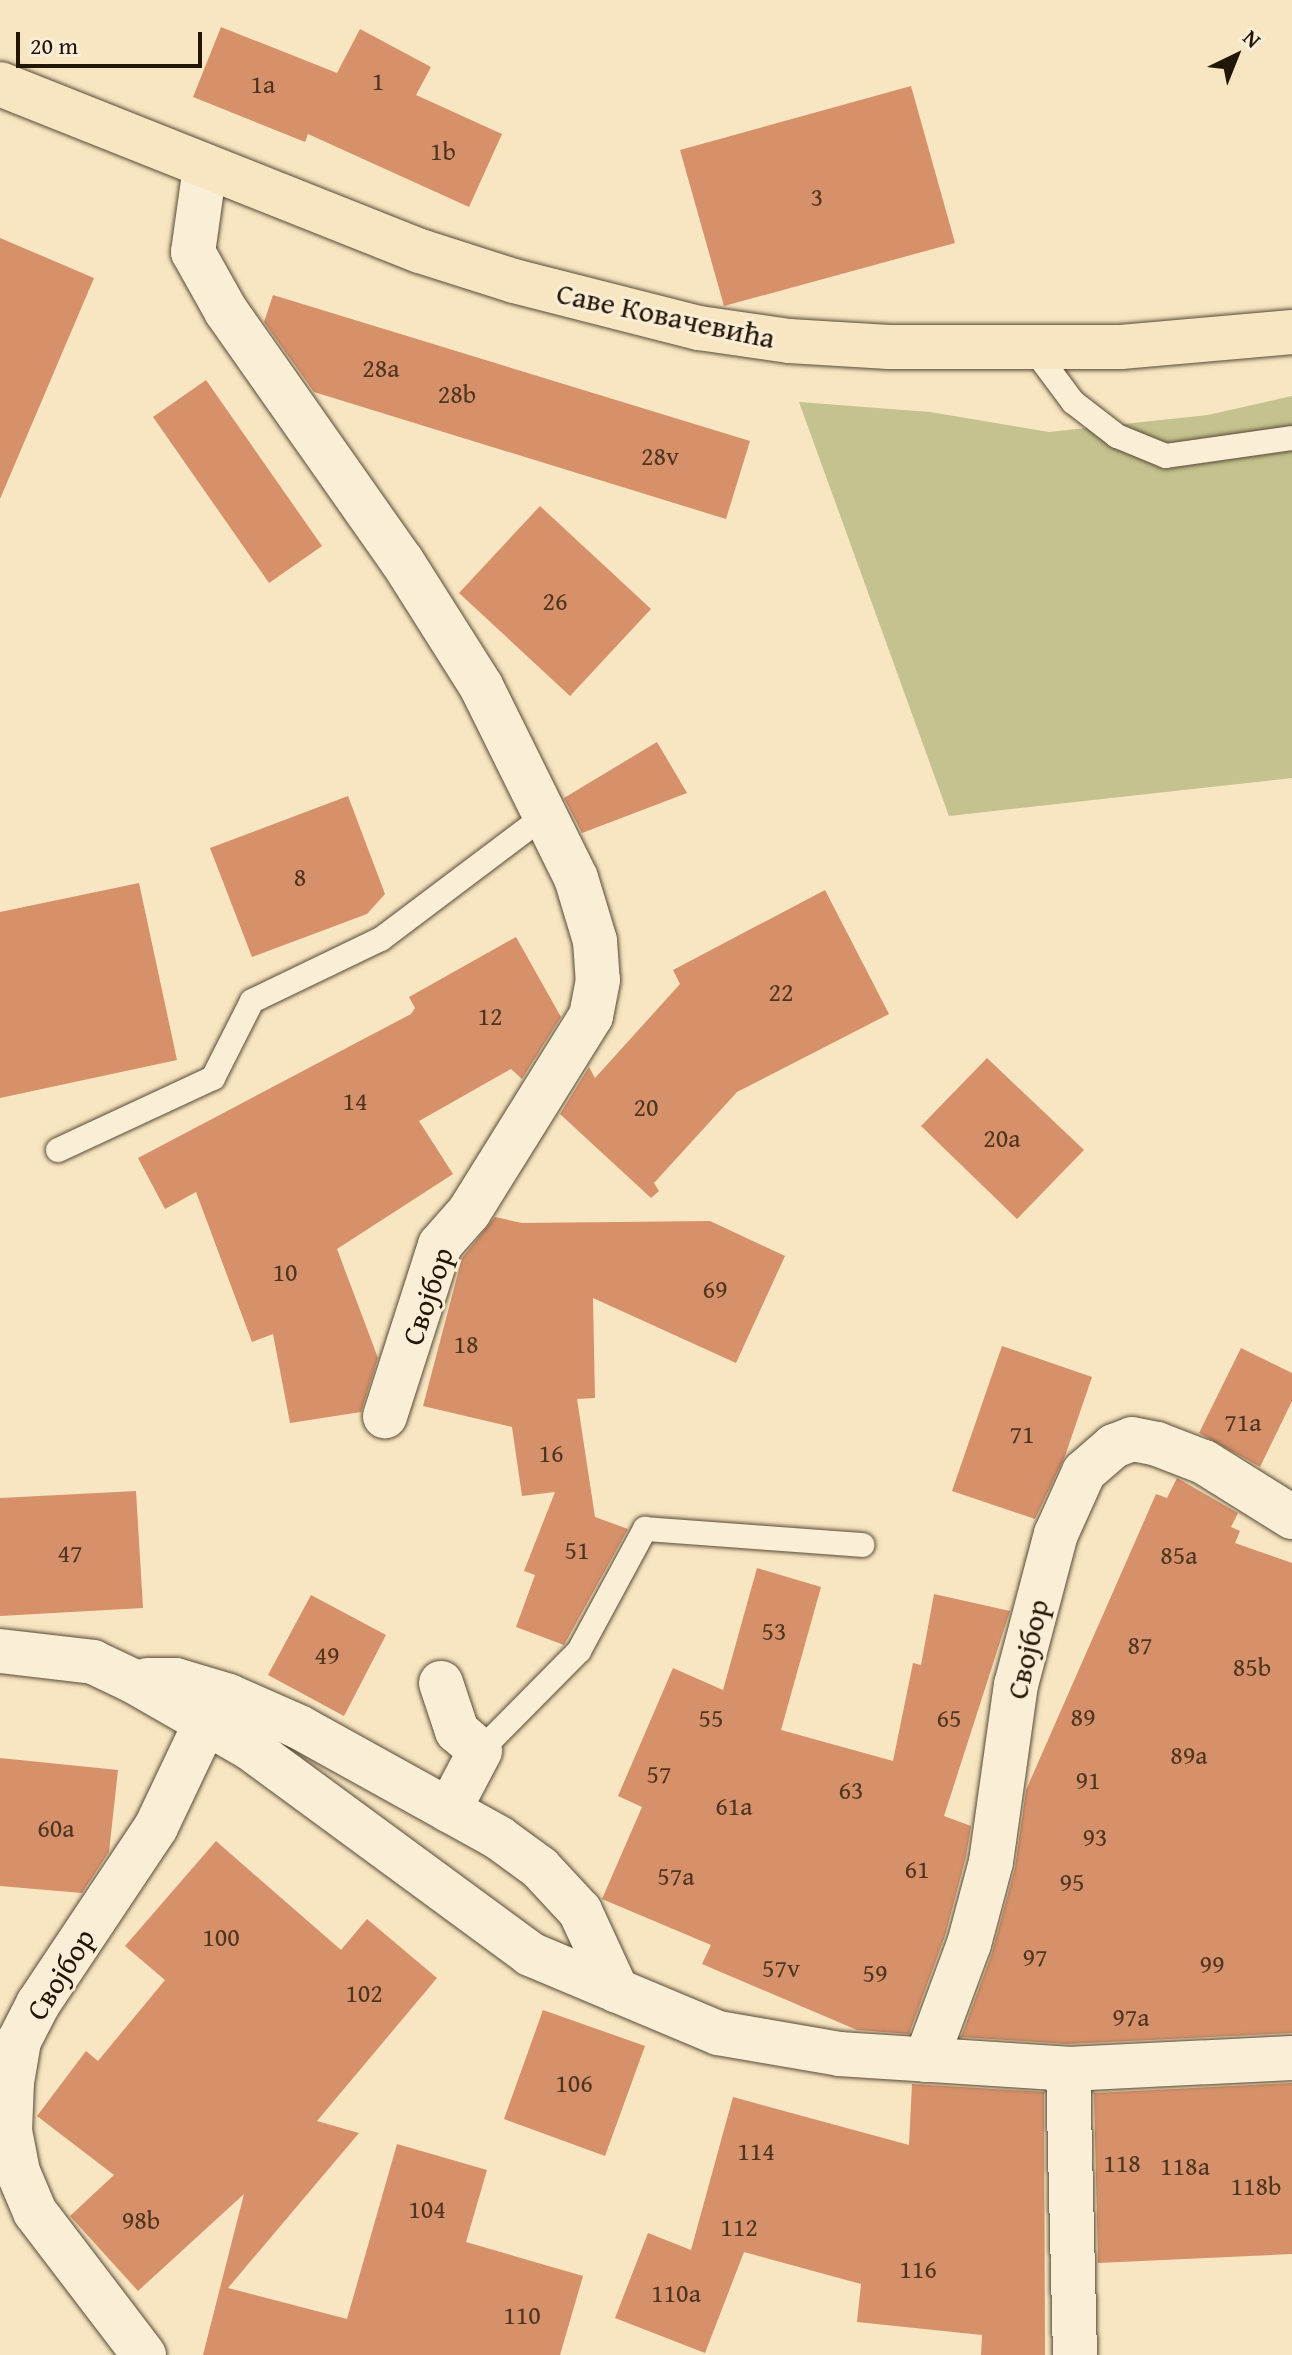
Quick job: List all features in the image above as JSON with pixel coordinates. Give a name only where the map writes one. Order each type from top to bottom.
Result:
[{"type":"main road","name":"Саве Ковачевића","points":[[0,84],[434,255],[699,328],[832,344],[1032,347],[1121,347],[1292,332]]},
{"type":"street","points":[[205,167],[193,252],[234,323],[402,561],[481,686],[544,816]]},
{"type":"street","name":"Својбор","points":[[385,1416],[440,1245],[512,1146],[546,1082],[591,1016],[598,980],[595,941],[576,878],[544,816]]},
{"type":"street","name":"Својбор","points":[[926,2060],[969,1944],[991,1862],[1016,1685],[1056,1534],[1084,1472],[1114,1446],[1132,1439],[1157,1444],[1204,1462],[1292,1517]]},
{"type":"street","points":[[0,1651],[93,1662],[133,1681],[250,1748],[530,1954],[718,2033],[776,2047],[1068,2069],[1292,2058]]},
{"type":"street","points":[[133,1681],[176,1680],[229,1696],[299,1727],[499,1838],[561,1889],[580,1911],[617,1991]]},
{"type":"street","points":[[441,1683],[457,1731],[480,1751],[449,1810]]},
{"type":"street","name":"Својбор","points":[[144,2355],[35,2212],[18,2172],[10,2131],[12,2082],[19,2041],[38,2004],[156,1827],[205,1724]]},
{"type":"street","points":[[1068,2069],[1075,2355]]},
{"type":"lane","points":[[1032,347],[1073,402],[1117,436],[1166,456],[1292,438]]},
{"type":"lane","points":[[58,1150],[213,1078],[252,1001],[381,939],[544,816]]},
{"type":"lane","points":[[480,1751],[579,1651],[645,1529],[862,1545]]},
{"type":"shaded area","points":[[1292,396],[1292,778],[949,816],[799,402],[930,412],[1049,432],[1208,415]]},
{"type":"building","points":[[221,27],[337,73],[360,29],[431,67],[416,95],[502,134],[469,207],[308,134],[305,142],[193,97]]},
{"type":"building","points":[[911,86],[955,243],[724,306],[680,150]]},
{"type":"building","points":[[0,238],[94,278],[0,499]]},
{"type":"building","points":[[273,295],[750,441],[726,519],[314,392],[264,322]]},
{"type":"building","points":[[206,380],[322,546],[269,583],[153,417]]},
{"type":"building","points":[[540,506],[651,609],[570,696],[459,593]]},
{"type":"building","points":[[657,742],[687,793],[582,833],[564,798]]},
{"type":"building","points":[[348,796],[385,894],[367,914],[252,957],[210,848]]},
{"type":"building","points":[[139,883],[177,1060],[0,1098],[0,912]]},
{"type":"building","points":[[825,890],[889,1014],[737,1092],[654,1183],[659,1191],[651,1198],[560,1114],[589,1067],[595,1078],[680,984],[673,970]]},
{"type":"building","points":[[516,937],[561,1017],[522,1079],[511,1069],[419,1121],[453,1174],[337,1249],[378,1358],[361,1412],[290,1423],[273,1334],[252,1342],[196,1192],[165,1209],[138,1158],[411,1014],[415,1008],[409,997]]},
{"type":"building","points":[[987,1058],[1084,1150],[1017,1219],[921,1126]]},
{"type":"building","points":[[495,1217],[522,1223],[710,1221],[785,1256],[736,1363],[593,1298],[595,1398],[577,1399],[595,1517],[628,1529],[564,1645],[516,1627],[535,1575],[524,1571],[555,1492],[522,1496],[512,1427],[423,1406],[462,1258]]},
{"type":"building","points":[[1002,1346],[1092,1377],[1065,1456],[1035,1519],[952,1491]]},
{"type":"building","points":[[1241,1348],[1292,1373],[1292,1401],[1260,1467],[1199,1433]]},
{"type":"building","points":[[1177,1478],[1238,1513],[1231,1527],[1240,1531],[1235,1543],[1292,1563],[1292,2033],[1068,2044],[961,2037],[992,1953],[1015,1868],[1026,1790],[1156,1494],[1167,1498]]},
{"type":"building","points":[[136,1491],[143,1608],[0,1616],[0,1498]]},
{"type":"building","points":[[757,1568],[821,1587],[781,1730],[893,1761],[913,1663],[921,1665],[934,1594],[1010,1611],[944,1816],[971,1826],[945,1936],[909,2034],[857,2030],[702,1964],[711,1945],[602,1899],[642,1807],[618,1796],[673,1668],[723,1690]]},
{"type":"building","points":[[311,1595],[386,1635],[344,1716],[268,1675]]},
{"type":"building","points":[[0,1758],[118,1770],[109,1852],[82,1893],[0,1886]]},
{"type":"building","points":[[216,1841],[341,1950],[367,1919],[437,1978],[317,2121],[359,2133],[228,2288],[347,2319],[397,2144],[487,2170],[466,2242],[583,2276],[560,2355],[203,2355],[244,2194],[138,2291],[70,2216],[114,2175],[37,2116],[86,2051],[98,2061],[165,1980],[125,1946]]},
{"type":"building","points":[[543,2010],[645,2046],[605,2156],[504,2119]]},
{"type":"building","points":[[1292,2083],[1292,2254],[1098,2263],[1094,2093]]},
{"type":"building","points":[[912,2084],[1044,2092],[1045,2355],[981,2355],[982,2335],[857,2322],[861,2284],[744,2252],[705,2353],[615,2318],[648,2233],[691,2250],[733,2097],[909,2145]]}]
